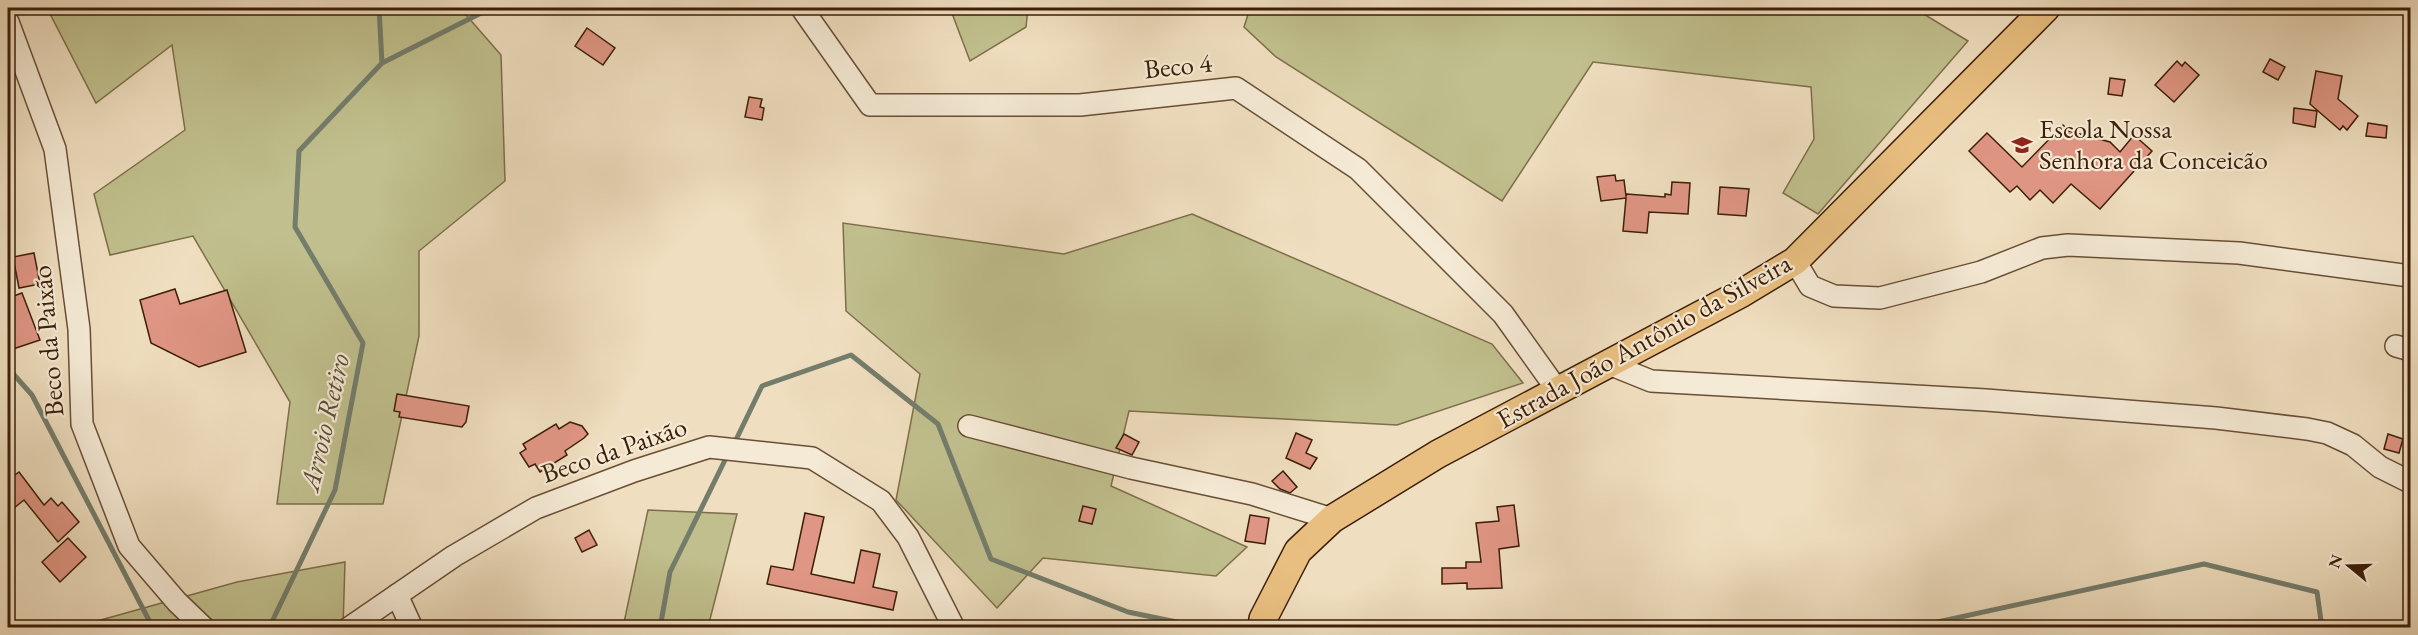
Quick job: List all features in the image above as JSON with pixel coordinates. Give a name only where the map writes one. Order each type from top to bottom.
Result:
[{"type":"main road","name":"Estrada João Antônio da Silveira","points":[[1262,627],[1263,619],[1298,551],[1332,519],[1438,454],[1742,293],[1795,261],[2046,8]]},
{"type":"street","name":"Beco 4","points":[[802,10],[870,105],[1080,105],[1236,88],[1358,169],[1503,314],[1558,391]]},
{"type":"street","name":"Beco da Paixão","points":[[8,22],[56,148],[79,329],[82,424],[129,546],[177,602],[204,627]]},
{"type":"street","points":[[1795,261],[1810,286],[1834,296],[1880,298],[1981,272],[2042,248],[2068,245],[2239,253],[2410,276]]},
{"type":"street","points":[[1609,364],[1651,381],[1986,400],[2216,418],[2307,429],[2327,433],[2353,445],[2380,467],[2410,482]]},
{"type":"street","points":[[969,426],[1131,468],[1252,494],[1332,519]]},
{"type":"street","name":"Beco da Paixão","points":[[349,627],[454,556],[536,508],[634,471],[709,447],[812,458],[881,501],[909,537],[954,627]]},
{"type":"street","points":[[397,595],[412,627]]},
{"type":"shaded area","points":[[47,8],[460,8],[501,55],[505,181],[419,251],[419,336],[383,504],[277,504],[290,402],[193,236],[110,255],[94,194],[185,130],[172,45],[96,103]]},
{"type":"shaded area","points":[[950,8],[1028,8],[1026,27],[970,61]]},
{"type":"shaded area","points":[[1250,8],[1914,8],[1968,41],[1818,214],[1783,193],[1814,139],[1811,87],[1593,62],[1502,201],[1276,57],[1244,27]]},
{"type":"shaded area","points":[[1192,214],[1492,344],[1523,383],[1397,425],[1129,411],[1111,486],[1247,547],[1216,576],[1043,558],[997,608],[896,500],[920,374],[846,311],[843,223],[1064,254]]},
{"type":"shaded area","points":[[648,510],[737,514],[708,627],[623,627]]},
{"type":"shaded area","points":[[345,562],[343,627],[72,628],[237,582]]},
{"type":"building","points":[[587,28],[615,48],[603,65],[575,46]]},
{"type":"building","points":[[2270,59],[2285,67],[2278,80],[2263,72]]},
{"type":"building","points":[[2177,61],[2182,66],[2185,62],[2199,75],[2174,102],[2155,85]]},
{"type":"building","points":[[2316,71],[2342,76],[2338,99],[2358,116],[2347,130],[2343,126],[2340,130],[2310,104]]},
{"type":"building","points":[[2110,78],[2125,80],[2122,96],[2108,94]]},
{"type":"building","points":[[749,97],[762,99],[760,107],[764,108],[762,120],[745,117]]},
{"type":"building","points":[[2294,108],[2317,111],[2315,127],[2293,123]]},
{"type":"building","points":[[2368,123],[2387,126],[2386,138],[2366,136]]},
{"type":"building","points":[[2063,125],[2069,131],[2110,142],[2120,152],[2134,135],[2152,151],[2100,209],[2071,184],[2053,203],[2040,190],[2030,200],[2017,186],[2010,192],[1969,151],[1987,133],[2022,167]]},
{"type":"building","points":[[1615,175],[1616,181],[1624,180],[1626,196],[1627,194],[1665,197],[1665,194],[1671,195],[1672,182],[1690,183],[1688,214],[1649,212],[1647,233],[1623,231],[1626,198],[1601,201],[1597,177]]},
{"type":"building","points":[[1720,187],[1749,189],[1746,216],[1718,214]]},
{"type":"building","points":[[34,253],[40,284],[19,288],[13,257]]},
{"type":"building","points":[[175,289],[180,304],[227,290],[246,352],[199,367],[151,343],[140,300]]},
{"type":"building","points":[[22,293],[40,340],[13,349],[8,333],[8,298]]},
{"type":"building","points":[[397,394],[469,406],[466,422],[462,427],[399,417],[400,412],[394,411]]},
{"type":"building","points":[[570,422],[582,426],[588,434],[565,451],[567,455],[540,472],[535,464],[529,467],[520,453],[526,449],[523,444],[556,424],[559,429]]},
{"type":"building","points":[[1296,433],[1312,440],[1306,453],[1317,458],[1310,469],[1286,458]]},
{"type":"building","points":[[1124,434],[1139,442],[1132,455],[1116,448]]},
{"type":"building","points":[[2388,434],[2403,439],[2399,453],[2384,449]]},
{"type":"building","points":[[1283,471],[1297,487],[1290,493],[1280,489],[1272,481]]},
{"type":"building","points":[[19,472],[44,505],[51,498],[58,506],[62,502],[79,522],[58,542],[24,500],[14,508],[8,500],[8,480]]},
{"type":"building","points":[[1514,505],[1519,546],[1499,549],[1502,588],[1467,589],[1467,583],[1442,584],[1442,568],[1466,568],[1466,562],[1481,562],[1476,523],[1499,521],[1497,507]]},
{"type":"building","points":[[1083,506],[1096,509],[1092,524],[1079,521]]},
{"type":"building","points":[[805,513],[824,517],[811,574],[854,583],[861,550],[880,554],[873,587],[897,592],[893,610],[767,584],[771,566],[793,570]]},
{"type":"building","points":[[1250,515],[1269,518],[1265,544],[1245,541]]},
{"type":"building","points":[[589,530],[597,545],[582,552],[575,538]]},
{"type":"building","points":[[68,538],[86,557],[60,582],[42,562]]},
{"type":"waterway","points":[[379,8],[382,63]]},
{"type":"waterway","name":"Arroio Retiro","points":[[269,628],[335,490],[363,343],[295,227],[299,151],[382,63],[491,8]]},
{"type":"waterway","points":[[733,446],[762,386],[851,355],[938,424],[991,559],[1128,612],[1206,628]]},
{"type":"waterway","points":[[8,368],[32,395],[153,628]]},
{"type":"waterway","points":[[660,628],[670,572],[728,454]]},
{"type":"waterway","points":[[1910,628],[2204,564],[2317,592],[2322,628]]},
{"type":"place","name":"Escola Nossa Senhora da Conceicão","points":[[2022,145]]}]
